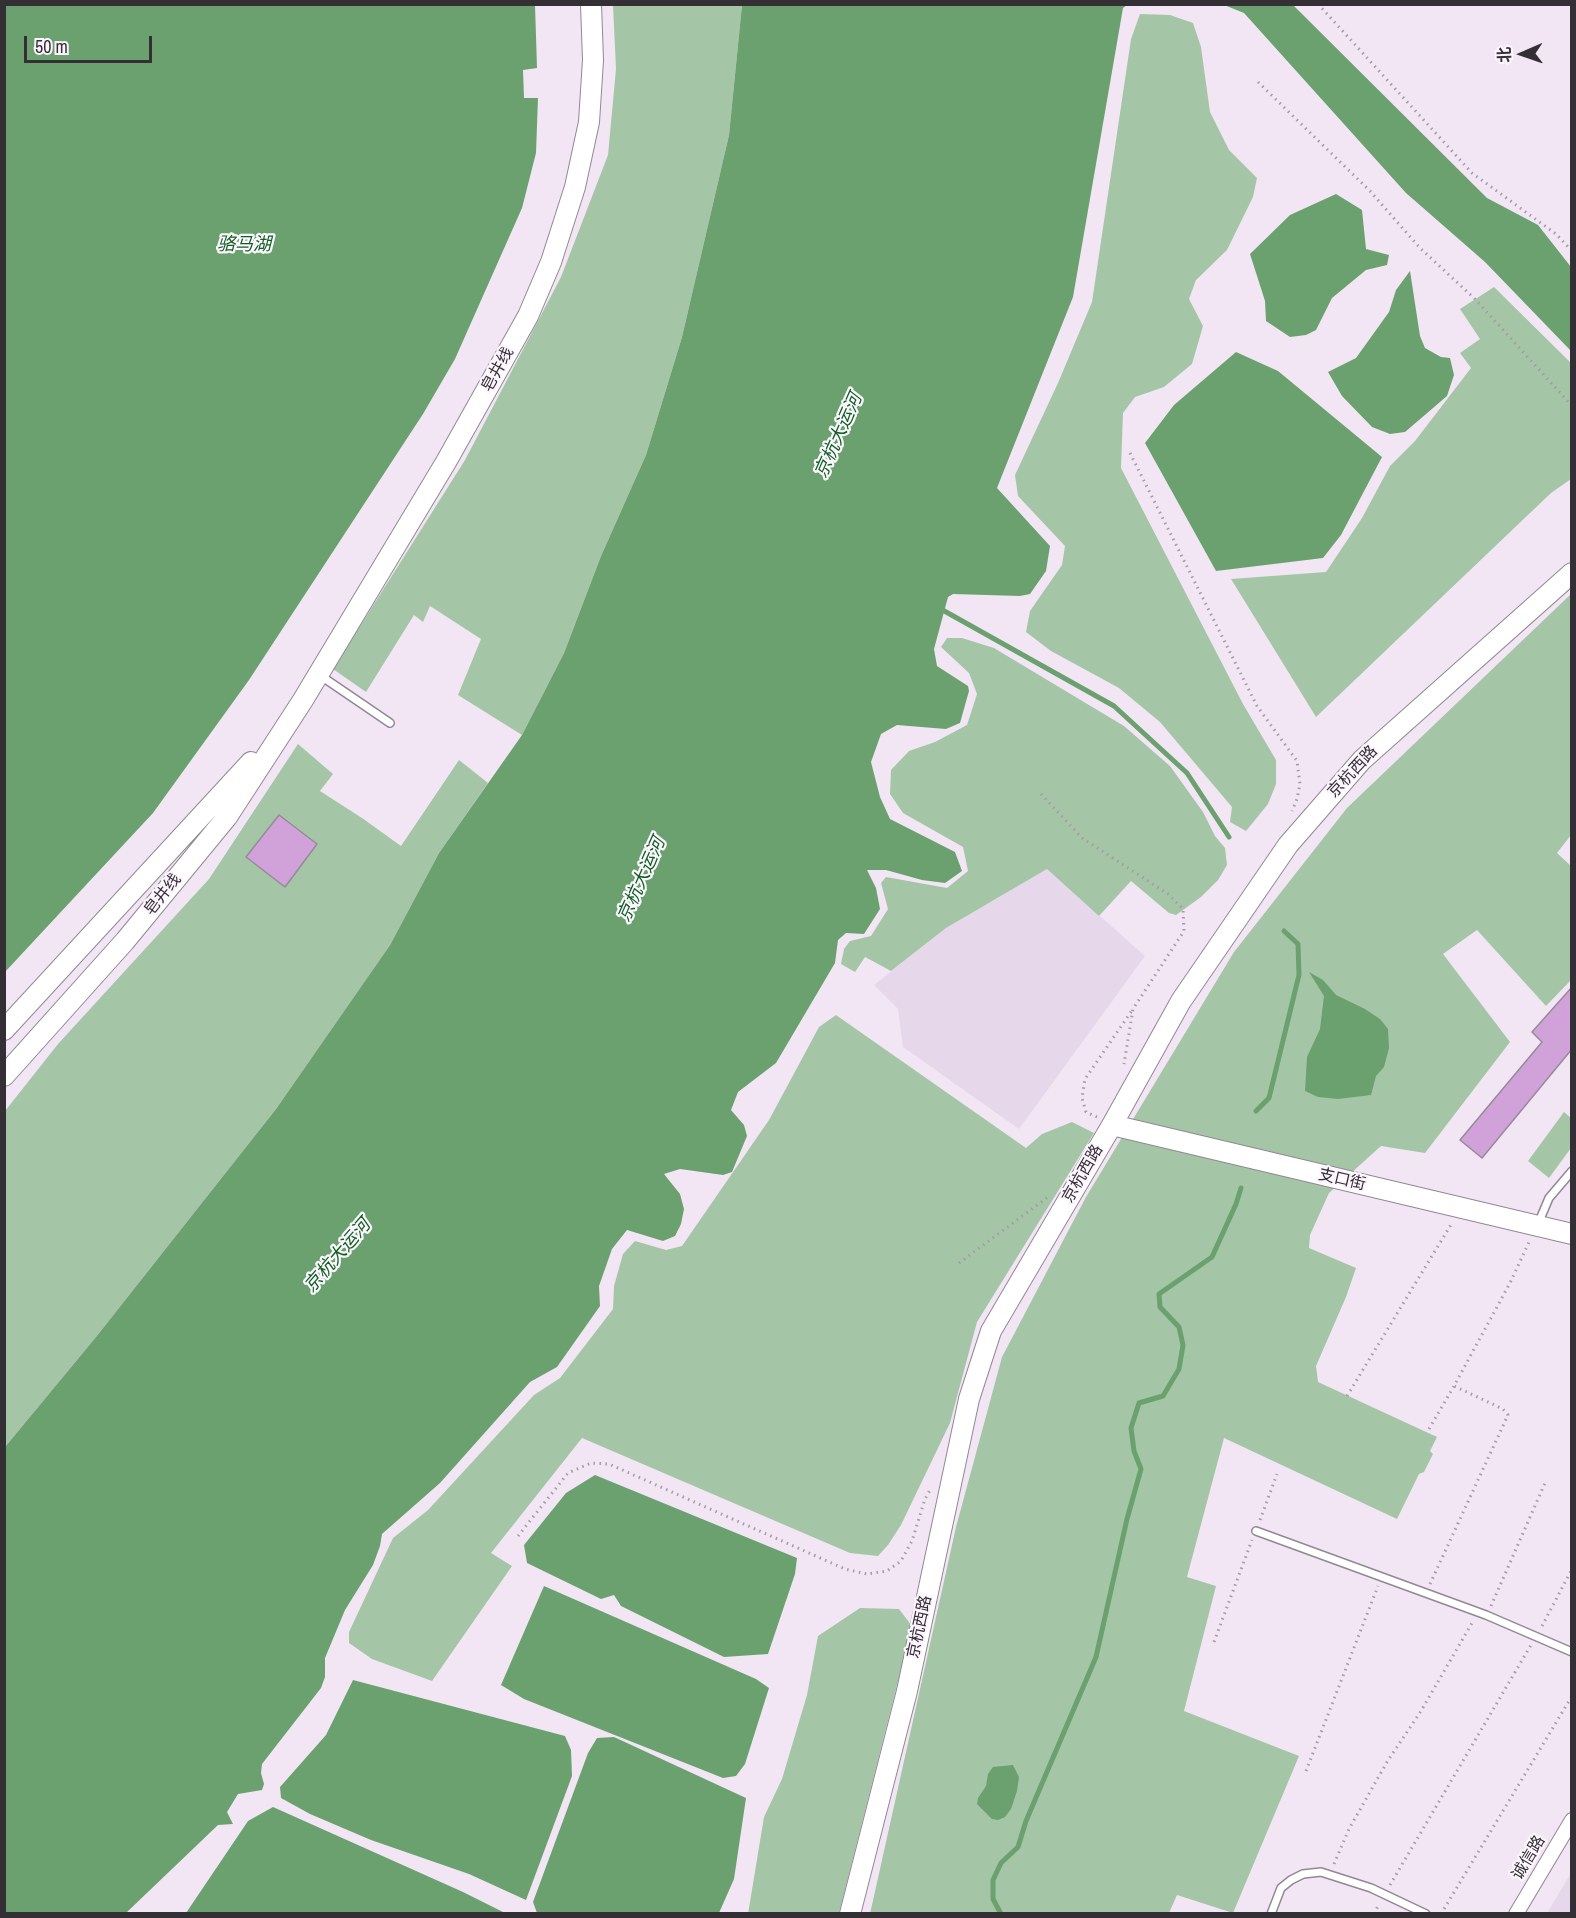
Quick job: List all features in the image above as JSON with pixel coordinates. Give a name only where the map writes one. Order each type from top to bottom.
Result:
[{"type":"street","name":"皂井线","points":[[4,1076],[125,941],[227,817],[303,700],[452,452],[528,316],[551,262],[575,186],[589,122],[593,60],[591,4]]},
{"type":"street","name":"京杭西路","points":[[850,1914],[907,1691],[969,1399],[991,1331],[1112,1125],[1181,1001],[1288,845],[1362,760],[1572,573]]},
{"type":"street","name":"皂井线","points":[[4,1030],[230,786],[303,700]]},
{"type":"street","name":"支口街","points":[[1112,1125],[1572,1234]]},
{"type":"street","name":"诚信路","points":[[1516,1914],[1572,1820]]},
{"type":"lane","points":[[318,675],[390,723]]},
{"type":"lane","points":[[1536,1226],[1549,1198],[1572,1171]]},
{"type":"lane","points":[[1256,1531],[1486,1615],[1572,1652]]},
{"type":"lane","points":[[1270,1914],[1281,1888],[1303,1874],[1321,1872],[1384,1894],[1426,1914]]},
{"type":"path","points":[[1318,4],[1472,173],[1556,234],[1572,250]]},
{"type":"path","points":[[1258,82],[1370,190],[1420,248],[1475,299],[1572,406]]},
{"type":"path","points":[[1130,453],[1257,706],[1298,761],[1300,784],[1290,817]]},
{"type":"path","points":[[1041,794],[1082,838],[1168,894],[1183,909],[1184,931],[1085,1079],[1082,1098],[1086,1112],[1112,1125]]},
{"type":"path","points":[[1122,1073],[1133,1009]]},
{"type":"path","points":[[959,1263],[1050,1196]]},
{"type":"path","points":[[1347,1396],[1461,1208]]},
{"type":"path","points":[[1429,1429],[1510,1283],[1536,1226]]},
{"type":"path","points":[[1426,1594],[1508,1415],[1503,1409],[1462,1392],[1454,1386]]},
{"type":"path","points":[[518,1536],[568,1473],[591,1463],[609,1464],[845,1569],[867,1574],[887,1571],[901,1561],[912,1541],[925,1499],[934,1483]]},
{"type":"path","points":[[1214,1642],[1277,1474]]},
{"type":"path","points":[[1486,1615],[1545,1483]]},
{"type":"path","points":[[1374,1914],[1536,1637],[1572,1569]]},
{"type":"path","points":[[1306,1772],[1381,1578]]},
{"type":"path","points":[[1330,1874],[1349,1829],[1478,1613]]},
{"type":"path","points":[[1441,1914],[1572,1696]]},
{"type":"shaded area","points":[[613,5],[742,5],[729,135],[682,337],[646,455],[601,556],[564,653],[522,735],[458,695],[481,639],[430,606],[423,622],[414,615],[366,692],[333,669],[465,460],[561,277],[608,155],[616,69]]},
{"type":"shaded area","points":[[1140,14],[1170,15],[1193,23],[1201,47],[1210,112],[1229,150],[1257,178],[1253,197],[1227,250],[1196,280],[1189,299],[1203,326],[1192,364],[1164,387],[1135,397],[1123,413],[1121,468],[1243,704],[1276,760],[1276,784],[1268,804],[1246,831],[1230,822],[1232,807],[1160,722],[1119,688],[1051,651],[1026,632],[1030,611],[1062,565],[1065,546],[1018,496],[1015,475],[1058,383],[1092,302],[1131,39]]},
{"type":"shaded area","points":[[1494,287],[1571,363],[1571,479],[1551,493],[1316,717],[1231,579],[1326,572],[1362,518],[1390,466],[1415,441],[1471,368],[1460,353],[1480,339],[1460,309]]},
{"type":"shaded area","points":[[1571,594],[1571,835],[1557,853],[1571,866],[1571,980],[1546,1006],[1477,930],[1443,954],[1510,1042],[1425,1153],[1381,1146],[1329,1193],[1310,1235],[1309,1248],[1356,1268],[1316,1366],[1318,1382],[1437,1437],[1430,1451],[1433,1454],[1424,1472],[1419,1474],[1397,1519],[1224,1438],[1187,1577],[1216,1586],[1184,1711],[1299,1756],[1233,1913],[1177,1895],[1169,1913],[870,1914],[956,1527],[1002,1357],[1086,1197],[1234,952],[1347,808]]},
{"type":"shaded area","points":[[947,638],[962,638],[994,648],[1124,726],[1170,766],[1225,848],[1227,865],[1218,880],[1201,897],[1176,915],[1169,913],[1131,881],[1099,916],[1047,869],[946,928],[891,971],[865,957],[855,972],[841,964],[844,949],[850,941],[871,936],[888,909],[881,883],[886,877],[947,888],[968,871],[963,847],[903,813],[890,794],[891,770],[909,751],[935,742],[967,725],[977,694],[969,673],[941,647]]},
{"type":"shaded area","points":[[298,744],[333,774],[320,791],[401,846],[459,760],[488,783],[439,853],[390,945],[276,1109],[96,1337],[5,1447],[5,1111],[58,1044],[209,879]]},
{"type":"shaded area","points":[[1047,869],[1145,956],[1019,1129],[903,1047],[898,1009],[874,985],[946,928]]},
{"type":"shaded area","points":[[836,1015],[1026,1148],[1042,1134],[1072,1122],[1094,1133],[977,1322],[950,1423],[901,1525],[888,1545],[878,1556],[850,1553],[582,1438],[491,1553],[512,1566],[432,1681],[372,1659],[349,1643],[349,1632],[393,1538],[428,1510],[534,1395],[560,1378],[613,1309],[614,1286],[623,1254],[635,1241],[666,1250],[682,1246],[769,1120],[819,1027]]},
{"type":"shaded area","points":[[1564,1112],[1571,1118],[1571,1148],[1549,1178],[1528,1161]]},
{"type":"shaded area","points":[[860,1608],[899,1609],[912,1626],[839,1913],[748,1914],[764,1817],[782,1779],[807,1695],[818,1636]]},
{"type":"shaded area","points":[[1571,1873],[1571,1913],[1547,1913]]},
{"type":"water","name":"骆马湖","points":[[5,4],[535,5],[537,68],[523,70],[524,98],[538,98],[536,153],[522,208],[455,359],[423,414],[249,680],[153,813],[5,972]]},
{"type":"water","name":"京杭大运河","points":[[742,5],[1127,5],[1123,8],[1073,297],[997,488],[1050,546],[1046,571],[1030,594],[1020,596],[953,594],[948,597],[934,649],[937,666],[968,686],[969,691],[960,723],[946,729],[897,725],[881,734],[871,762],[880,797],[890,819],[955,852],[962,871],[945,883],[922,880],[886,870],[867,870],[876,888],[880,909],[864,934],[846,933],[838,940],[835,963],[776,1063],[738,1092],[731,1110],[744,1125],[747,1136],[732,1172],[723,1175],[680,1169],[664,1174],[680,1194],[684,1209],[681,1224],[675,1236],[663,1241],[627,1230],[612,1249],[599,1286],[600,1306],[557,1367],[530,1382],[440,1483],[382,1534],[373,1565],[345,1610],[325,1658],[325,1677],[321,1688],[262,1764],[261,1773],[264,1784],[262,1790],[238,1794],[227,1812],[233,1824],[218,1825],[126,1913],[5,1913],[5,1447],[96,1337],[276,1109],[390,945],[439,853],[522,735],[564,653],[601,556],[646,455],[682,337],[729,135]]},
{"type":"water","points":[[1224,5],[1293,5],[1487,198],[1538,225],[1571,267],[1571,351],[1485,262],[1406,193],[1244,13]]},
{"type":"water","points":[[1336,194],[1362,210],[1366,249],[1389,255],[1387,265],[1366,270],[1332,298],[1316,330],[1306,335],[1290,337],[1266,321],[1265,301],[1250,254],[1290,215]]},
{"type":"water","points":[[1410,271],[1420,336],[1425,348],[1441,357],[1450,358],[1454,375],[1447,396],[1405,432],[1390,434],[1372,427],[1342,396],[1328,372],[1356,358],[1389,312],[1396,290]]},
{"type":"water","points":[[1236,352],[1278,371],[1382,457],[1341,535],[1323,558],[1216,571],[1145,443],[1174,405]]},
{"type":"water","points":[[1309,972],[1323,980],[1336,995],[1380,1019],[1388,1029],[1389,1048],[1384,1067],[1376,1076],[1371,1095],[1338,1099],[1318,1097],[1305,1091],[1307,1057],[1320,1029],[1324,996]]},
{"type":"water","points":[[595,1475],[797,1558],[795,1574],[768,1654],[724,1657],[621,1606],[614,1595],[601,1599],[527,1563],[524,1545],[566,1493]]},
{"type":"water","points":[[544,1586],[756,1679],[769,1688],[745,1764],[736,1776],[723,1778],[524,1699],[501,1685]]},
{"type":"water","points":[[353,1680],[565,1736],[571,1750],[572,1776],[526,1900],[469,1874],[371,1840],[310,1814],[281,1798],[280,1787],[326,1735]]},
{"type":"water","points":[[614,1737],[746,1798],[734,1879],[719,1913],[537,1913],[533,1902],[588,1753],[597,1738]]},
{"type":"water","points":[[1013,1765],[1019,1777],[1011,1809],[1005,1817],[998,1820],[992,1819],[977,1804],[978,1798],[986,1786],[988,1774],[993,1767]]},
{"type":"water","points":[[273,1807],[505,1913],[186,1913],[248,1821]]},
{"type":"building","points":[[279,815],[317,844],[285,887],[246,857]]},
{"type":"building","points":[[1572,987],[1572,1049],[1482,1158],[1460,1140],[1542,1042],[1532,1032]]},
{"type":"waterway","points":[[939,608],[1114,706],[1187,773],[1229,837]]},
{"type":"waterway","points":[[1256,1111],[1269,1098],[1299,975],[1298,944],[1284,931]]},
{"type":"waterway","points":[[1001,1914],[993,1899],[993,1880],[1001,1863],[1018,1847],[1026,1821],[1096,1657],[1127,1519],[1141,1469],[1134,1451],[1131,1428],[1139,1403],[1163,1396],[1179,1369],[1183,1345],[1179,1327],[1160,1307],[1159,1294],[1212,1257],[1241,1188]]}]
